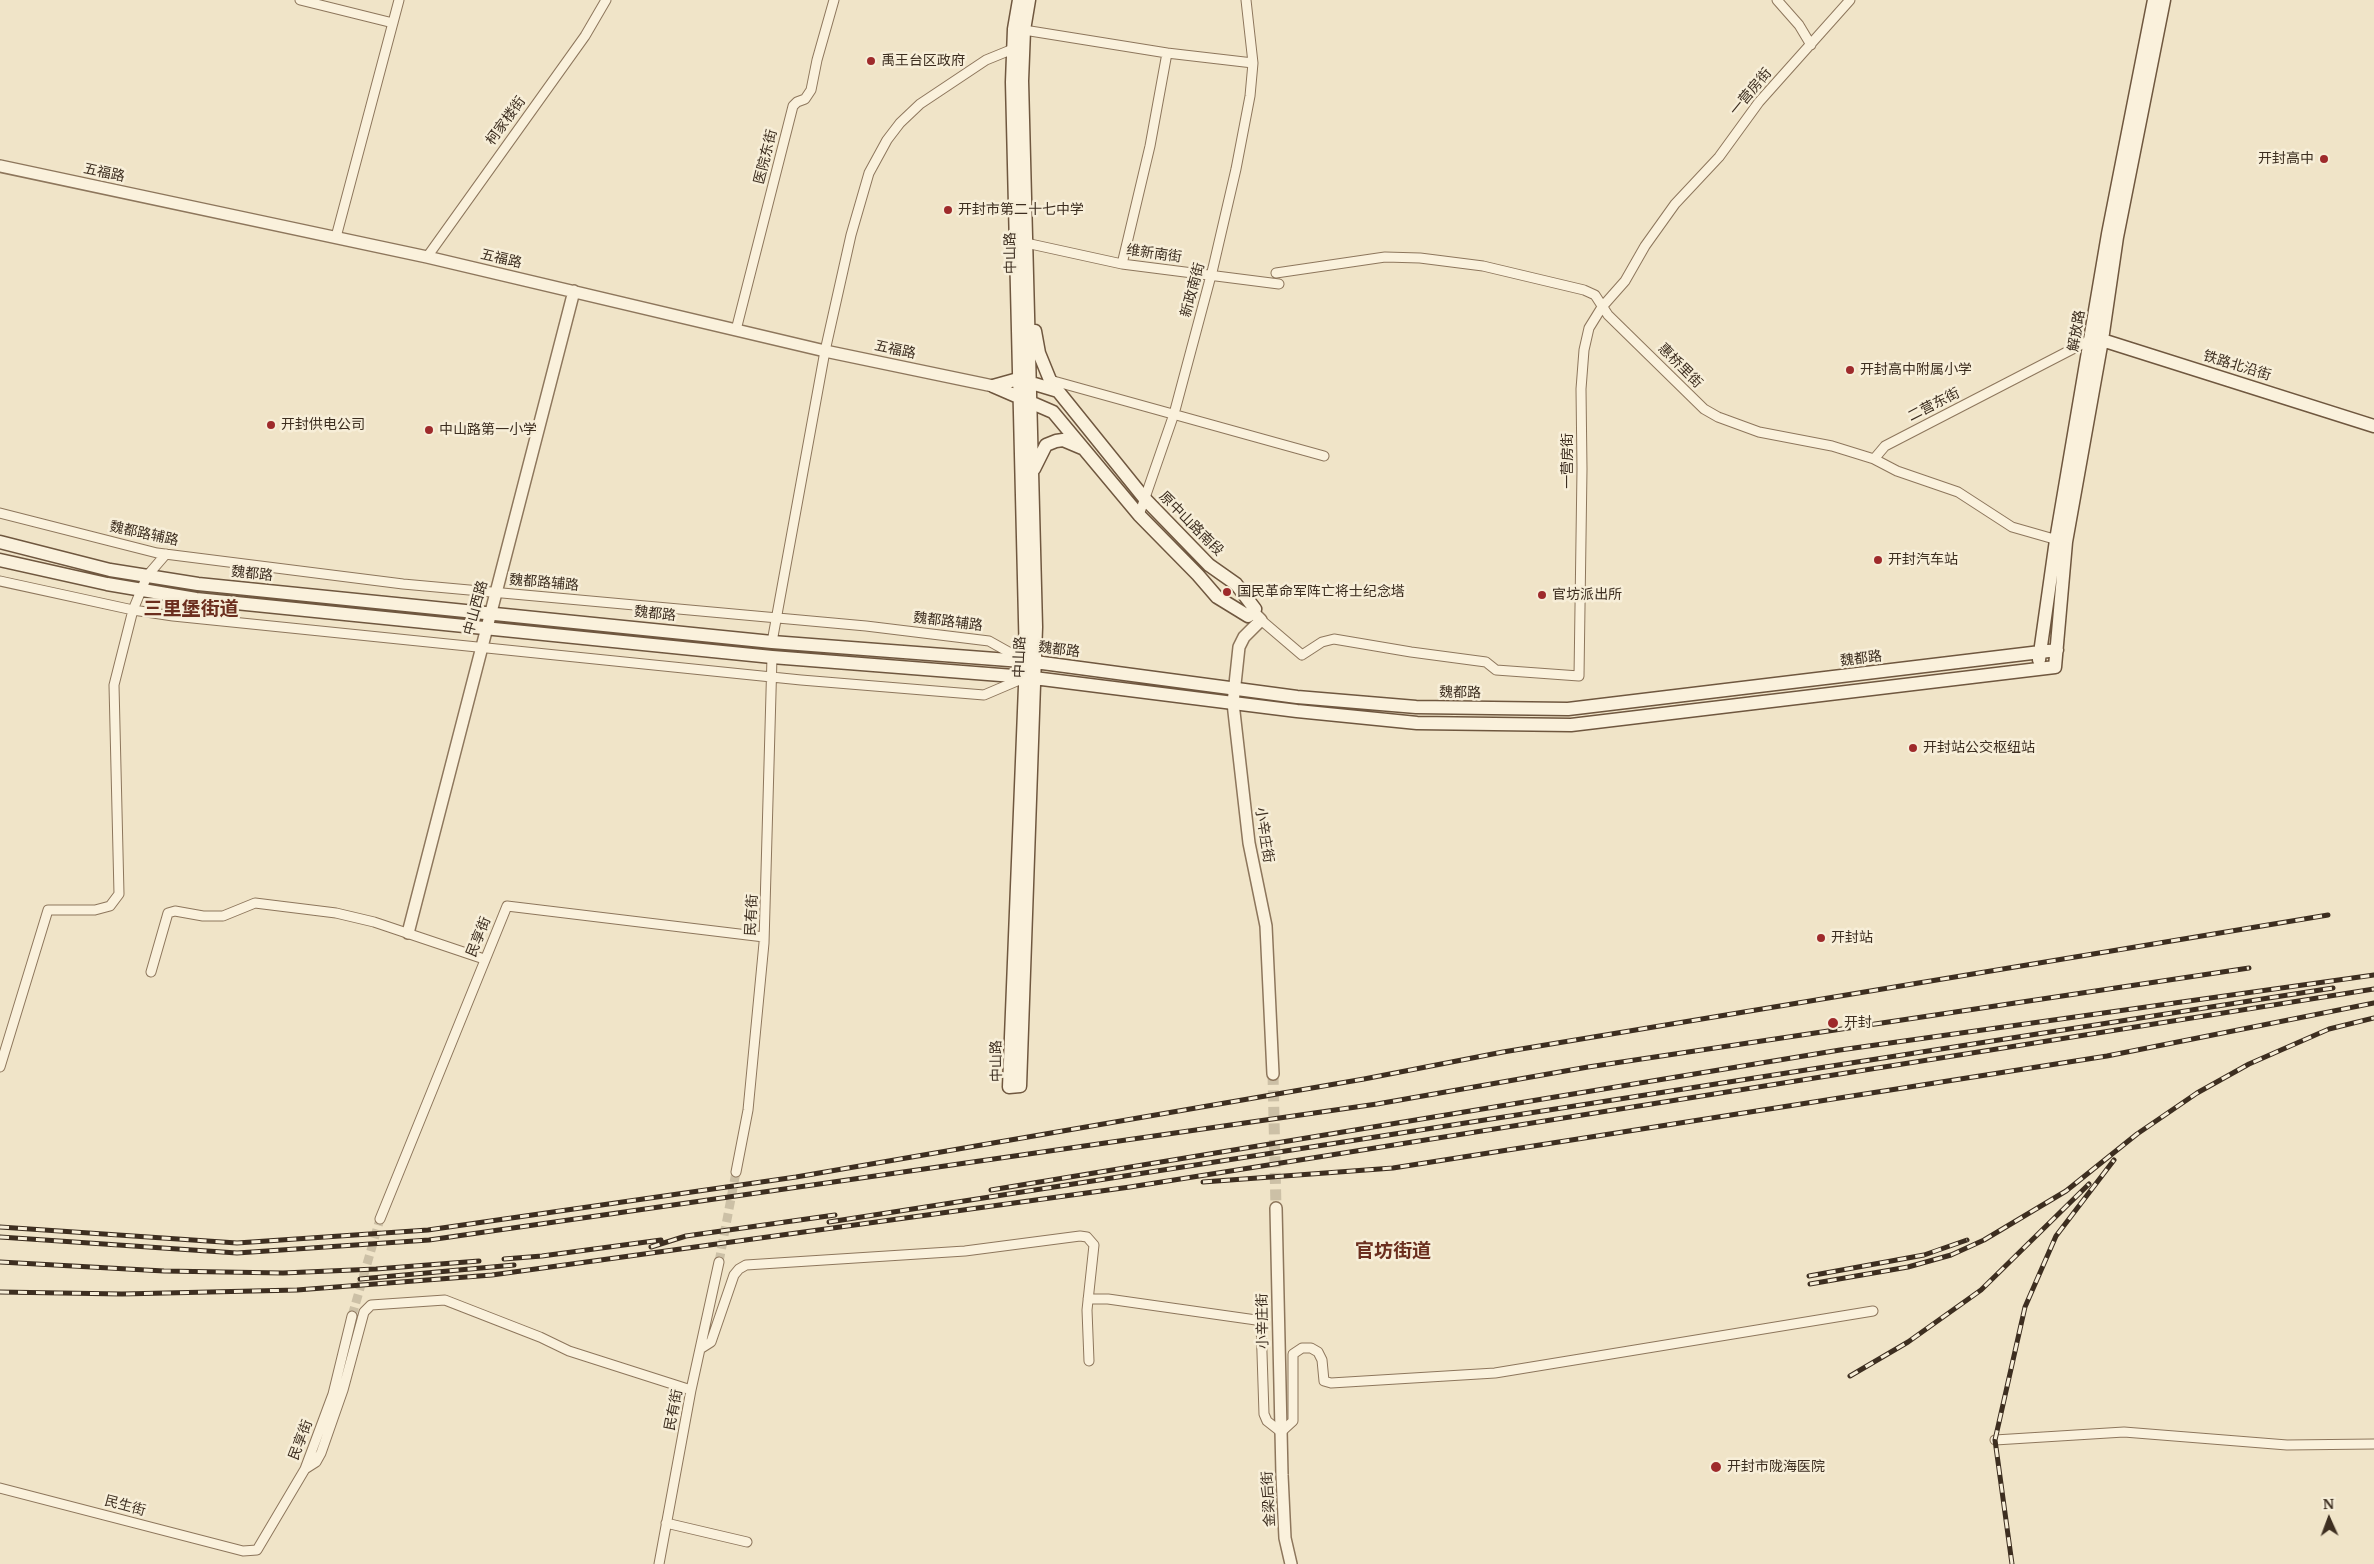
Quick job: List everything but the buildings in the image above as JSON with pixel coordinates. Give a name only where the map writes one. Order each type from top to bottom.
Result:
[{"type":"main road","name":"中山路","points":[[1019,0],[1013,49],[1024,381],[1031,403],[1031,662],[1030,678],[1009,1087],[1020,1086],[1030,678]]},
{"type":"main road","name":"中山路","points":[[1029,0],[1024,30],[1022,81],[1027,297],[1024,381],[1019,395],[1031,662]]},
{"type":"main road","name":"解放路","points":[[2096,340],[2108,234],[2154,0]]},
{"type":"main road","name":"解放路","points":[[2061,541],[2055,667],[2038,669],[2096,340],[2164,0]]},
{"type":"main road","name":"原中山路南段","points":[[1027,297],[1039,353],[1050,380],[1145,499],[1209,566],[1236,584],[1255,609],[1257,616]]},
{"type":"main road","name":"铁路北沿街","points":[[2096,340],[2374,426]]},
{"type":"main road","points":[[993,386],[1024,381],[1058,391]]},
{"type":"main road","points":[[993,386],[1019,395],[1031,403],[1054,412],[1139,515],[1217,597],[1243,614],[1257,616]]},
{"type":"main road","points":[[1032,473],[1046,445],[1062,440],[1082,448]]},
{"type":"main road","name":"魏都路","points":[[0,542],[110,570],[207,585],[772,642],[1031,662],[1297,697],[1416,707],[1568,709],[2057,650]]},
{"type":"main road","points":[[0,560],[141,590],[196,599],[772,657],[1030,678],[1417,723],[1570,725],[2038,669]]},
{"type":"street","points":[[300,0],[393,23]]},
{"type":"street","points":[[336,237],[399,0]]},
{"type":"street","name":"柯家楼街","points":[[427,257],[585,36],[606,0]]},
{"type":"street","name":"医院东街","points":[[736,330],[793,106],[805,99],[811,90],[817,60],[834,0]]},
{"type":"street","name":"新政南街","points":[[1139,515],[1174,414],[1211,276],[1236,169],[1250,96],[1253,66],[1246,0]]},
{"type":"street","points":[[1777,0],[1800,25],[1811,45]]},
{"type":"street","name":"一营房街","points":[[1257,616],[1302,655],[1322,642],[1334,639],[1486,662],[1496,670],[1579,676],[1582,377],[1584,350],[1590,328],[1602,307],[1624,281],[1645,246],[1675,204],[1718,157],[1759,102],[1850,0]]},
{"type":"street","points":[[1024,30],[1253,66]]},
{"type":"street","points":[[772,642],[825,351],[859,206],[869,173],[887,140],[900,123],[920,104],[986,60],[1013,49]]},
{"type":"street","points":[[1122,264],[1150,146],[1167,53]]},
{"type":"street","name":"五福路","points":[[0,166],[427,257],[825,351],[993,386]]},
{"type":"street","name":"维新南街","points":[[1026,243],[1122,264],[1279,284]]},
{"type":"street","name":"惠桥里街","points":[[1276,273],[1384,257],[1420,258],[1483,266],[1564,283],[1595,295],[1602,307],[1704,408],[1718,417],[1759,432],[1832,446],[1874,458],[1897,472],[1958,492],[2012,527],[2061,541]]},
{"type":"street","name":"中山西路","points":[[408,932],[574,292]]},
{"type":"street","name":"二营东街","points":[[1874,458],[1885,446],[2096,340]]},
{"type":"street","points":[[1050,380],[1324,456]]},
{"type":"street","name":"魏都路辅路","points":[[0,513],[166,554],[393,583],[866,626],[989,641],[1031,662]]},
{"type":"street","points":[[0,1067],[48,910],[95,910],[110,906],[119,894],[114,685],[133,610],[147,576],[166,554]]},
{"type":"street","points":[[0,581],[133,610],[173,616],[771,677],[984,695],[1030,678]]},
{"type":"street","name":"小辛庄街","points":[[1257,616],[1241,642],[1233,703],[1249,843],[1266,926],[1272,1074]]},
{"type":"street","name":"民有街","points":[[736,1172],[749,1101],[764,937],[772,657]]},
{"type":"street","points":[[151,972],[166,916],[175,911],[217,917],[255,903],[336,913],[408,932],[484,959]]},
{"type":"street","name":"民享街","points":[[380,1219],[507,906],[764,937]]},
{"type":"street","name":"小辛庄街","points":[[1276,1208],[1281,1432]]},
{"type":"street","points":[[700,1348],[711,1342],[734,1275],[746,1265],[965,1251],[1080,1236],[1087,1237],[1094,1245],[1088,1299],[1089,1360]]},
{"type":"street","name":"民有街","points":[[659,1564],[691,1390],[719,1262]]},
{"type":"street","points":[[1088,1299],[1108,1299],[1256,1320],[1261,1324],[1264,1414],[1267,1421],[1281,1432],[1293,1422],[1293,1354],[1302,1348],[1311,1348],[1318,1352],[1322,1360],[1324,1381],[1331,1383],[1488,1374],[1873,1310]]},
{"type":"street","points":[[305,1469],[316,1462],[321,1453],[343,1390],[364,1312],[371,1305],[445,1300],[569,1351],[691,1390]]},
{"type":"street","name":"民享街","points":[[243,1551],[258,1550],[296,1488],[305,1469],[333,1394],[352,1316]]},
{"type":"street","name":"金梁后街","points":[[1281,1432],[1285,1538],[1292,1564]]},
{"type":"street","points":[[1995,1440],[2124,1432],[2287,1445],[2374,1444]]},
{"type":"street","name":"民生街","points":[[0,1488],[243,1551]]},
{"type":"street","points":[[666,1523],[746,1542]]},
{"type":"tunnel","points":[[1273,1074],[1276,1208]]},
{"type":"tunnel","points":[[719,1262],[736,1172]]},
{"type":"tunnel","points":[[352,1316],[380,1219]]},
{"type":"railway","points":[[0,1227],[237,1243],[428,1230],[796,1177],[1364,1079],[1503,1052],[2328,915]]},
{"type":"railway","points":[[0,1237],[237,1253],[429,1240],[1377,1104],[1588,1067],[2249,968]]},
{"type":"railway","points":[[991,1190],[1840,1050],[2374,975]]},
{"type":"railway","points":[[829,1222],[2333,988]]},
{"type":"railway","points":[[0,1292],[122,1294],[297,1290],[492,1275],[1130,1187],[2374,989]]},
{"type":"railway","points":[[1203,1182],[1393,1168],[2107,1056],[2374,1003]]},
{"type":"railway","points":[[1810,1284],[1908,1267],[1951,1255],[1984,1240],[2066,1191],[2137,1134],[2197,1093],[2249,1064],[2329,1029],[2374,1018]]},
{"type":"railway","points":[[2012,1564],[1995,1440],[2025,1307],[2056,1236],[2114,1160]]},
{"type":"railway","points":[[1850,1376],[1908,1342],[1981,1290],[2089,1184]]},
{"type":"railway","points":[[651,1247],[686,1236],[835,1215]]},
{"type":"railway","points":[[504,1259],[542,1256],[661,1240]]},
{"type":"railway","points":[[1809,1276],[1924,1255],[1967,1240]]},
{"type":"railway","points":[[0,1262],[164,1271],[283,1273],[376,1269],[479,1261]]},
{"type":"railway","points":[[360,1279],[514,1265]]},
{"type":"place","name":"禹王台区政府","points":[[871,61]]},
{"type":"place","name":"开封高中","points":[[2324,159]]},
{"type":"place","name":"开封市第二十七中学","points":[[948,210]]},
{"type":"place","name":"开封高中附属小学","points":[[1850,370]]},
{"type":"place","name":"开封供电公司","points":[[271,425]]},
{"type":"place","name":"中山路第一小学","points":[[429,430]]},
{"type":"place","name":"开封汽车站","points":[[1878,560]]},
{"type":"place","name":"国民革命军阵亡将士纪念塔","points":[[1227,592]]},
{"type":"place","name":"官坊派出所","points":[[1542,595]]},
{"type":"place","name":"开封站公交枢纽站","points":[[1913,748]]},
{"type":"place","name":"开封站","points":[[1821,938]]},
{"type":"place","name":"开封","points":[[1833,1023]]},
{"type":"place","name":"开封市陇海医院","points":[[1716,1467]]},
{"type":"district","name":"三里堡街道","points":[[191,610]]},
{"type":"district","name":"官坊街道","points":[[1393,1252]]}]
